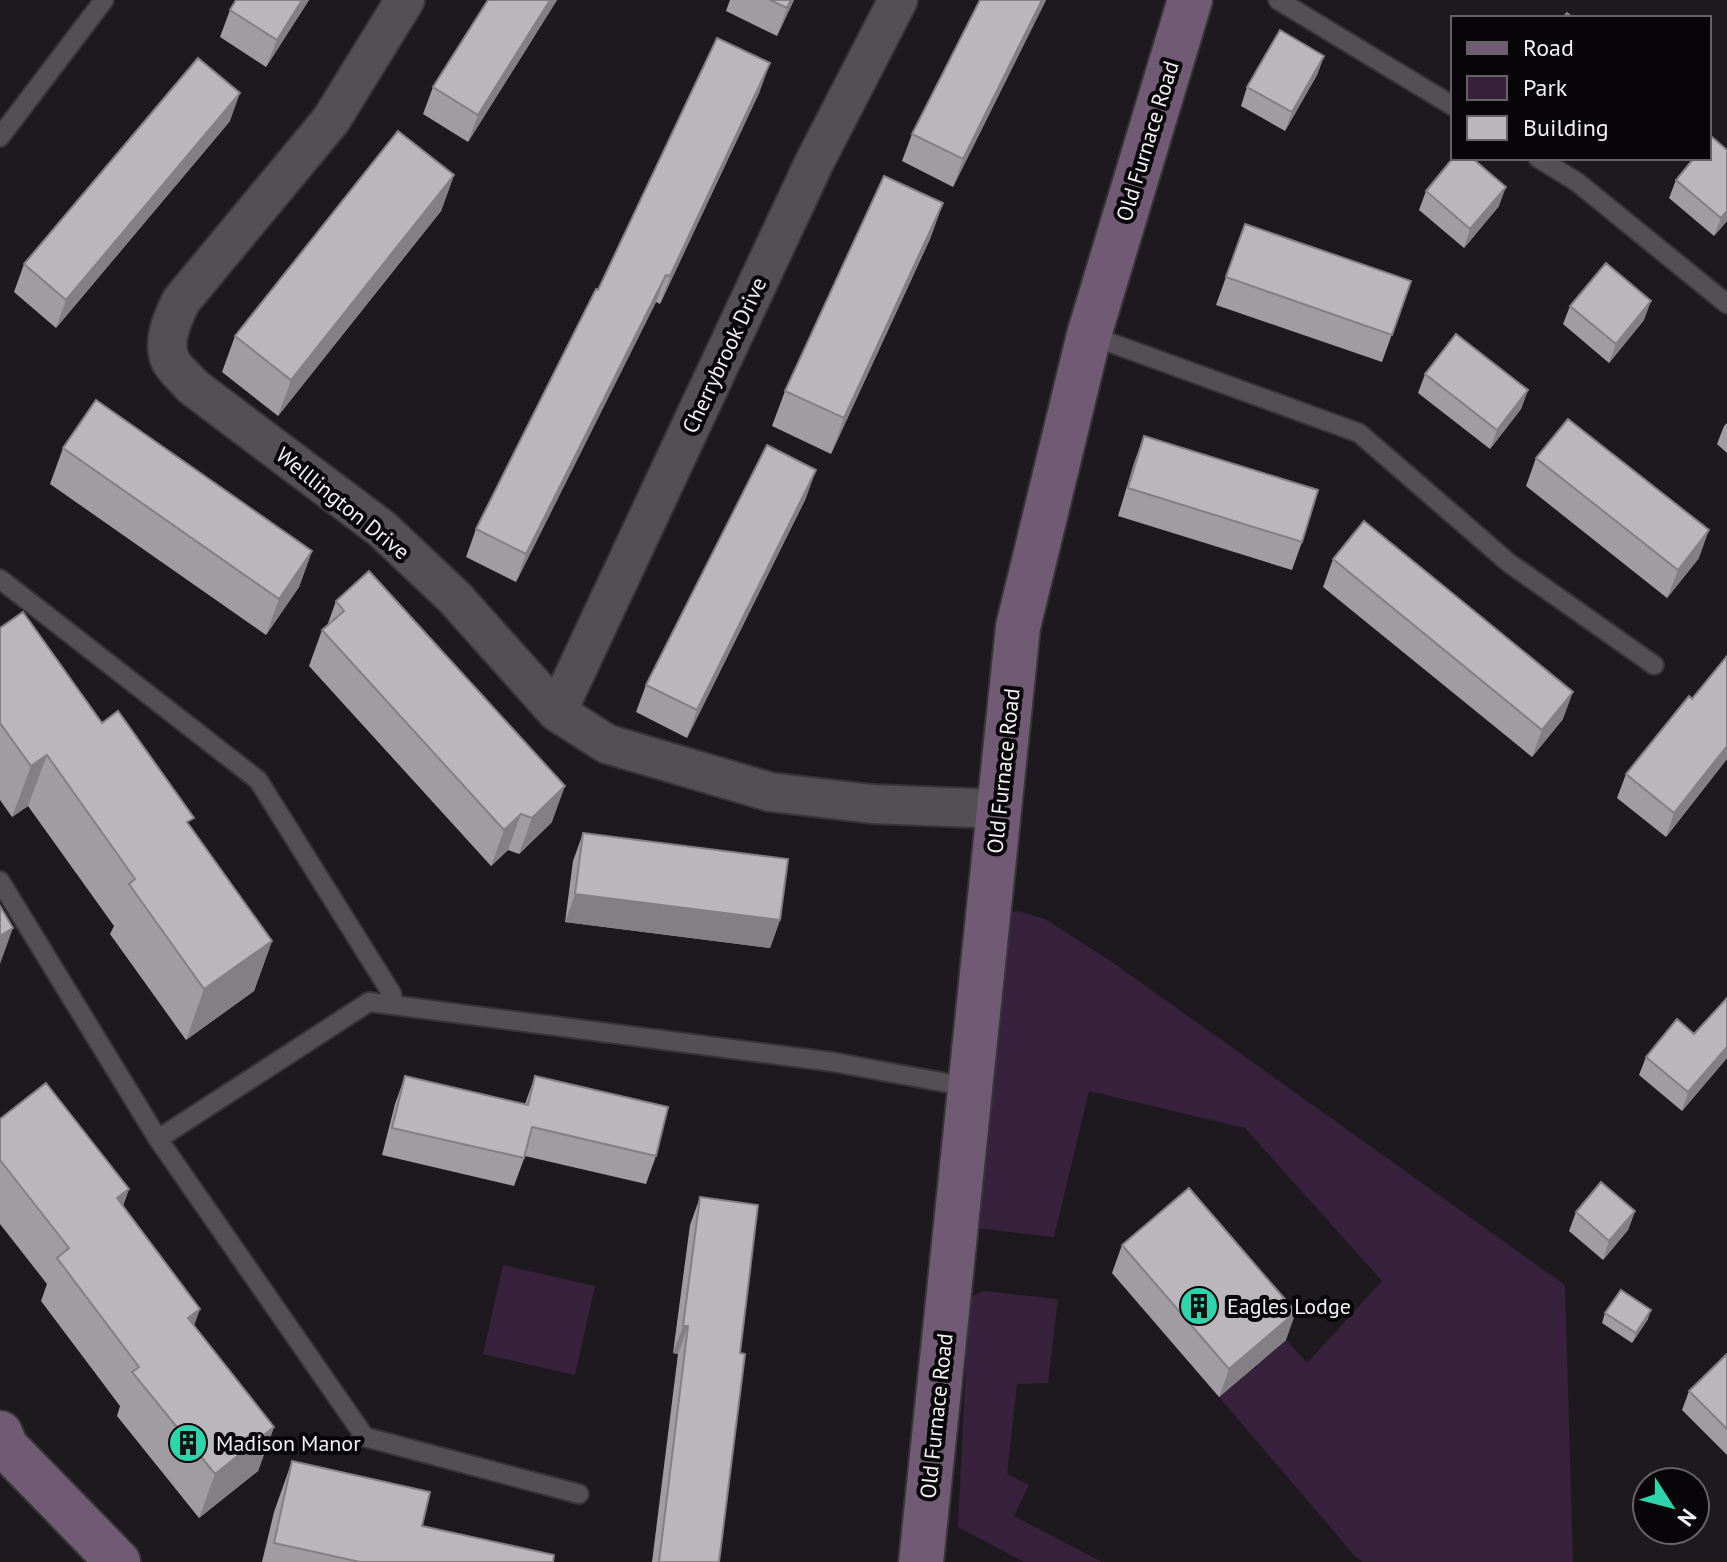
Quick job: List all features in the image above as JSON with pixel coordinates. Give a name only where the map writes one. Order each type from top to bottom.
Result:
[{"type":"street","name":"Welllington Drive","points":[[405,0],[331,120],[181,301],[167,340],[170,360],[192,386],[382,529],[455,598],[557,712],[607,744],[770,792],[872,804],[999,809]]},
{"type":"street","name":"Cherrybrook Drive","points":[[557,712],[814,163],[898,0]]},
{"type":"street","name":"Old Furnace Road","points":[[921,1562],[1018,627],[1089,335],[1190,0]]},
{"type":"street","points":[[0,1433],[6,1447],[118,1562]]},
{"type":"lane","points":[[0,137],[104,0]]},
{"type":"lane","points":[[1278,0],[1451,105]]},
{"type":"lane","points":[[1541,160],[1577,182],[1727,304]]},
{"type":"lane","points":[[1089,335],[1359,433],[1509,563],[1654,665]]},
{"type":"lane","points":[[0,579],[258,780],[392,994],[392,1005]]},
{"type":"lane","points":[[0,881],[158,1139],[365,1437],[579,1494]]},
{"type":"lane","points":[[158,1139],[369,1002],[833,1062],[969,1087]]},
{"type":"green space","points":[[1018,911],[1045,919],[1112,962],[1565,1285],[1573,1562],[1363,1562],[1219,1397],[1286,1340],[1307,1363],[1382,1281],[1245,1128],[1089,1091],[1054,1237],[975,1228],[993,915]]},
{"type":"green space","points":[[503,1265],[595,1286],[575,1375],[483,1354]]},
{"type":"green space","points":[[984,1291],[1058,1299],[1048,1383],[1017,1384],[1007,1474],[1029,1485],[1014,1516],[1102,1562],[1024,1562],[958,1527],[969,1297]]},
{"type":"building","points":[[236,0],[302,0],[277,40],[230,10]]},
{"type":"building","points":[[488,0],[550,0],[478,115],[433,87]]},
{"type":"building","points":[[770,0],[791,0],[787,8]]},
{"type":"building","points":[[980,0],[1042,0],[963,159],[912,134]]},
{"type":"building","points":[[1280,30],[1324,56],[1292,112],[1247,87]]},
{"type":"building","points":[[717,38],[770,63],[670,276],[666,275],[526,554],[476,529],[598,290]]},
{"type":"building","points":[[198,58],[240,93],[66,300],[24,264]]},
{"type":"building","points":[[398,131],[454,175],[291,380],[235,336]]},
{"type":"building","points":[[1711,138],[1727,150],[1727,211],[1721,218],[1676,180],[1692,160],[1711,160]]},
{"type":"building","points":[[1451,160],[1474,160],[1506,187],[1470,229],[1426,191]]},
{"type":"building","points":[[884,176],[943,203],[844,418],[785,391]]},
{"type":"building","points":[[1245,224],[1411,281],[1392,335],[1226,277]]},
{"type":"building","points":[[1606,263],[1651,301],[1616,344],[1570,306]]},
{"type":"building","points":[[1456,334],[1528,390],[1497,430],[1425,374]]},
{"type":"building","points":[[96,400],[312,551],[279,599],[63,448]]},
{"type":"building","points":[[1568,419],[1709,530],[1678,570],[1536,458]]},
{"type":"building","points":[[1144,436],[1318,490],[1302,542],[1128,488]]},
{"type":"building","points":[[767,445],[816,470],[697,710],[646,685]]},
{"type":"building","points":[[1364,521],[1573,692],[1542,730],[1333,559]]},
{"type":"building","points":[[369,571],[565,786],[532,818],[521,814],[504,830],[322,630],[344,611],[336,601]]},
{"type":"building","points":[[23,612],[102,723],[118,711],[194,818],[187,822],[272,941],[204,989],[129,884],[135,879],[47,755],[31,766],[0,723],[0,628]]},
{"type":"building","points":[[1727,656],[1727,746],[1674,813],[1626,774],[1689,696],[1692,699]]},
{"type":"building","points":[[583,833],[788,859],[780,920],[575,894]]},
{"type":"building","points":[[0,906],[13,928],[0,936]]},
{"type":"building","points":[[1727,998],[1727,1047],[1688,1092],[1646,1057],[1677,1019],[1694,1034]]},
{"type":"building","points":[[405,1076],[528,1105],[535,1076],[668,1107],[656,1156],[532,1127],[524,1158],[392,1128]]},
{"type":"building","points":[[46,1083],[129,1189],[117,1198],[200,1309],[188,1318],[274,1427],[215,1474],[132,1372],[139,1367],[57,1258],[69,1248],[0,1160],[0,1119]]},
{"type":"building","points":[[1601,1182],[1635,1211],[1609,1241],[1576,1212]]},
{"type":"building","name":"Eagles Lodge","points":[[1189,1188],[1296,1312],[1229,1369],[1122,1245]]},
{"type":"building","points":[[700,1197],[758,1205],[740,1353],[745,1354],[719,1562],[659,1562],[688,1326],[683,1326]]},
{"type":"building","points":[[1621,1290],[1651,1310],[1636,1333],[1605,1313]]},
{"type":"building","points":[[1727,1354],[1727,1429],[1689,1391]]},
{"type":"building","points":[[292,1461],[430,1492],[422,1526],[554,1555],[553,1562],[360,1562],[274,1543]]},
{"type":"place","name":"Eagles Lodge","points":[[1199,1306]]},
{"type":"place","name":"Madison Manor","points":[[188,1443]]}]
